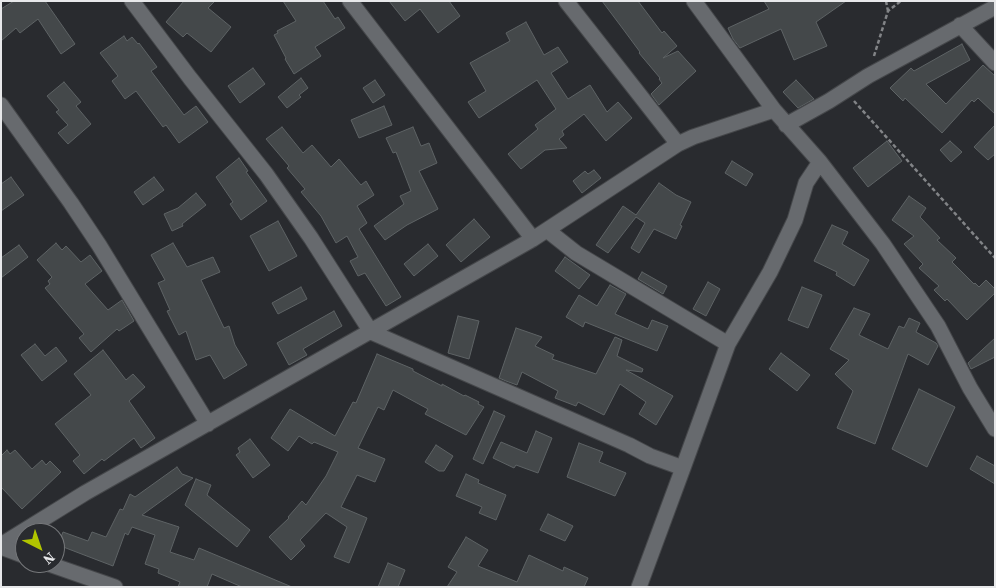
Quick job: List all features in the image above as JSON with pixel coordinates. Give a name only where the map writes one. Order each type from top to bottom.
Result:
[{"type":"street","points":[[132,1],[266,174],[311,238],[371,332],[629,445],[650,456],[683,468]]},
{"type":"street","points":[[350,1],[533,239]]},
{"type":"street","points":[[566,1],[678,144]]},
{"type":"street","points":[[694,1],[774,110],[820,162],[883,244],[938,326],[970,388],[995,429]]},
{"type":"street","points":[[786,125],[868,76],[995,7]]},
{"type":"street","points":[[960,25],[995,63]]},
{"type":"street","points":[[1,105],[99,245],[208,424]]},
{"type":"street","points":[[1,546],[85,493],[533,239],[678,144],[774,110]]},
{"type":"street","points":[[639,587],[728,344],[770,272],[794,220],[806,183],[820,162]]},
{"type":"street","points":[[547,230],[576,253],[728,344]]},
{"type":"street","points":[[1,546],[15,552]]},
{"type":"street","points":[[65,570],[115,587]]},
{"type":"path","points":[[868,76],[888,11],[886,1]]},
{"type":"path","points":[[888,11],[901,1]]},
{"type":"path","points":[[845,91],[995,258]]},
{"type":"building","points":[[14,1],[45,1],[75,44],[61,54],[38,19],[20,33],[16,28],[1,41],[1,9]]},
{"type":"building","points":[[184,1],[215,1],[208,8],[231,27],[211,52],[187,33],[183,37],[166,22]]},
{"type":"building","points":[[283,1],[323,1],[335,19],[338,17],[345,28],[315,47],[321,56],[294,74],[274,35],[278,33],[277,31],[296,21]]},
{"type":"building","points":[[389,1],[449,1],[460,16],[438,33],[420,9],[405,21]]},
{"type":"building","points":[[602,1],[638,1],[662,33],[664,31],[677,46],[663,58],[678,51],[696,71],[659,105],[651,94],[662,83],[660,78],[639,53]]},
{"type":"building","points":[[764,1],[846,1],[816,22],[827,46],[794,60],[781,29],[740,48],[733,39],[728,28],[769,9]]},
{"type":"building","points":[[526,22],[544,55],[558,47],[568,62],[551,73],[568,99],[590,85],[607,112],[618,102],[632,118],[606,141],[584,114],[562,131],[564,135],[559,139],[567,148],[545,150],[521,169],[508,154],[538,129],[535,125],[556,109],[537,80],[479,118],[468,102],[486,91],[470,63],[510,41],[506,33]]},
{"type":"building","points":[[124,36],[127,41],[132,37],[139,43],[157,67],[151,71],[184,115],[196,106],[208,122],[179,143],[166,125],[163,127],[136,91],[125,99],[112,81],[118,76],[100,53]]},
{"type":"building","points":[[962,44],[970,60],[926,84],[946,104],[983,65],[995,76],[995,114],[978,98],[974,102],[972,100],[942,133],[905,98],[903,101],[890,88],[911,68],[914,71]]},
{"type":"building","points":[[253,68],[265,84],[240,103],[228,86]]},
{"type":"building","points":[[301,78],[308,88],[299,95],[301,97],[287,108],[278,97]]},
{"type":"building","points":[[375,80],[385,95],[373,103],[363,88]]},
{"type":"building","points":[[796,80],[814,99],[798,108],[783,92]]},
{"type":"building","points":[[64,82],[81,102],[76,106],[91,124],[68,144],[58,133],[68,125],[56,112],[59,110],[47,96]]},
{"type":"building","points":[[384,106],[392,125],[359,138],[351,120]]},
{"type":"building","points":[[995,125],[995,154],[988,160],[974,147]]},
{"type":"building","points":[[282,127],[303,153],[312,145],[331,167],[339,159],[361,185],[366,181],[374,195],[357,206],[367,223],[359,229],[401,297],[386,306],[365,273],[358,276],[350,261],[358,257],[347,236],[336,243],[321,216],[301,192],[305,189],[287,168],[289,166],[266,139]]},
{"type":"building","points":[[413,127],[421,146],[429,143],[437,163],[419,171],[438,209],[407,225],[385,240],[374,226],[404,204],[400,196],[411,191],[396,152],[393,153],[386,138]]},
{"type":"building","points":[[887,141],[902,161],[868,187],[853,168]]},
{"type":"building","points":[[950,141],[962,152],[951,162],[940,150]]},
{"type":"building","points":[[239,158],[248,171],[246,172],[267,201],[241,220],[230,204],[233,202],[216,177]]},
{"type":"building","points":[[732,161],[753,174],[746,186],[725,173]]},
{"type":"building","points":[[594,170],[601,178],[582,193],[573,181],[585,171],[588,174]]},
{"type":"building","points":[[11,177],[24,195],[1,211],[1,184]]},
{"type":"building","points":[[154,177],[164,190],[143,205],[134,192]]},
{"type":"building","points":[[659,183],[676,195],[691,202],[680,225],[682,226],[676,239],[654,229],[639,253],[631,248],[645,223],[636,217],[608,253],[596,245],[623,206],[636,215]]},
{"type":"building","points":[[196,193],[206,205],[182,224],[183,226],[172,231],[164,214],[178,208]]},
{"type":"building","points":[[909,196],[926,208],[920,217],[940,238],[937,240],[956,258],[952,262],[974,284],[979,287],[986,280],[995,289],[995,293],[967,320],[947,299],[945,301],[934,290],[939,286],[919,268],[923,264],[904,244],[914,236],[892,220]]},
{"type":"building","points":[[474,219],[490,237],[461,262],[446,245]]},
{"type":"building","points":[[278,221],[297,256],[269,271],[250,236]]},
{"type":"building","points":[[832,225],[848,232],[842,244],[869,260],[854,286],[836,275],[837,272],[814,261]]},
{"type":"building","points":[[56,243],[62,250],[66,246],[81,262],[90,255],[102,271],[85,284],[108,310],[122,300],[134,321],[119,331],[117,329],[91,352],[79,338],[84,334],[45,288],[50,284],[48,281],[52,277],[37,260]]},
{"type":"building","points":[[173,243],[187,267],[213,257],[220,272],[201,280],[224,328],[229,326],[235,345],[247,365],[224,379],[210,355],[196,360],[186,331],[179,335],[167,311],[170,310],[158,283],[165,280],[151,255]]},
{"type":"building","points":[[428,244],[438,256],[414,276],[404,264]]},
{"type":"building","points":[[19,245],[28,257],[1,278],[1,258]]},
{"type":"building","points":[[565,257],[590,275],[579,289],[555,271]]},
{"type":"building","points":[[642,272],[667,286],[663,294],[638,279]]},
{"type":"building","points":[[708,282],[720,289],[706,316],[693,309]]},
{"type":"building","points":[[610,285],[626,294],[615,314],[648,329],[652,320],[668,326],[657,351],[585,322],[583,327],[566,317],[579,295],[597,306]]},
{"type":"building","points":[[301,287],[307,299],[278,314],[272,303]]},
{"type":"building","points":[[802,287],[822,295],[808,328],[788,320]]},
{"type":"building","points":[[854,308],[870,314],[859,335],[888,349],[899,326],[904,328],[909,318],[920,323],[916,332],[938,346],[928,365],[908,354],[875,444],[837,428],[853,391],[835,374],[849,360],[830,349]]},
{"type":"building","points":[[334,311],[342,326],[303,349],[307,355],[289,365],[277,343]]},
{"type":"building","points":[[458,316],[479,321],[469,359],[448,353]]},
{"type":"building","points":[[516,328],[542,337],[535,346],[554,355],[552,359],[596,374],[615,337],[622,340],[617,356],[643,369],[642,372],[626,370],[673,396],[656,425],[639,414],[646,402],[620,384],[604,415],[578,402],[576,406],[555,398],[558,391],[522,372],[517,385],[499,378]]},
{"type":"building","points":[[995,338],[995,357],[971,369],[968,363]]},
{"type":"building","points":[[35,344],[45,356],[56,347],[67,361],[42,381],[21,355]]},
{"type":"building","points":[[103,350],[126,380],[133,374],[145,387],[129,401],[155,438],[141,448],[134,438],[104,461],[102,459],[84,474],[73,461],[80,455],[55,424],[91,395],[74,374]]},
{"type":"building","points":[[781,353],[810,375],[797,391],[769,369]]},
{"type":"building","points":[[377,354],[413,369],[413,371],[442,386],[442,384],[479,402],[478,404],[484,407],[466,435],[425,414],[428,409],[393,390],[384,410],[378,407],[358,448],[385,459],[375,482],[357,475],[341,507],[367,518],[349,563],[334,557],[347,527],[326,513],[300,540],[305,546],[291,560],[269,537],[289,518],[302,501],[306,505],[326,476],[338,452],[314,442],[312,444],[299,436],[288,451],[271,438],[290,409],[335,436],[353,402],[356,403]]},
{"type":"building","points":[[919,389],[955,407],[927,467],[892,449]]},
{"type":"building","points":[[494,411],[505,416],[483,464],[473,459]]},
{"type":"building","points":[[536,431],[552,438],[538,473],[516,465],[514,468],[493,458],[501,442],[527,453]]},
{"type":"building","points":[[250,439],[270,465],[253,478],[236,455],[240,452],[238,448]]},
{"type":"building","points":[[579,443],[603,452],[599,462],[626,473],[615,496],[567,477]]},
{"type":"building","points":[[436,445],[453,456],[444,471],[439,471],[425,462]]},
{"type":"building","points":[[7,450],[10,454],[15,450],[32,469],[42,460],[46,465],[50,461],[61,472],[22,509],[1,487],[1,456]]},
{"type":"building","points":[[977,456],[995,466],[995,484],[970,469]]},
{"type":"building","points":[[177,467],[182,474],[193,478],[142,515],[179,527],[170,552],[194,560],[199,548],[292,587],[242,587],[212,574],[207,587],[178,587],[180,582],[158,573],[159,569],[145,564],[155,535],[132,527],[128,535],[125,533],[113,566],[65,548],[65,533],[88,541],[92,532],[106,537],[120,509],[123,510],[130,494],[135,497]]},
{"type":"building","points":[[466,474],[479,480],[478,483],[506,495],[496,520],[479,513],[482,507],[456,496]]},
{"type":"building","points":[[196,479],[211,485],[207,495],[250,530],[237,547],[185,505]]},
{"type":"building","points":[[548,514],[573,526],[565,541],[540,530]]},
{"type":"building","points":[[466,537],[488,550],[478,566],[517,582],[529,555],[563,571],[564,567],[588,578],[584,587],[447,587],[457,572],[448,567]]},
{"type":"building","points":[[388,563],[405,570],[398,587],[378,587]]}]
